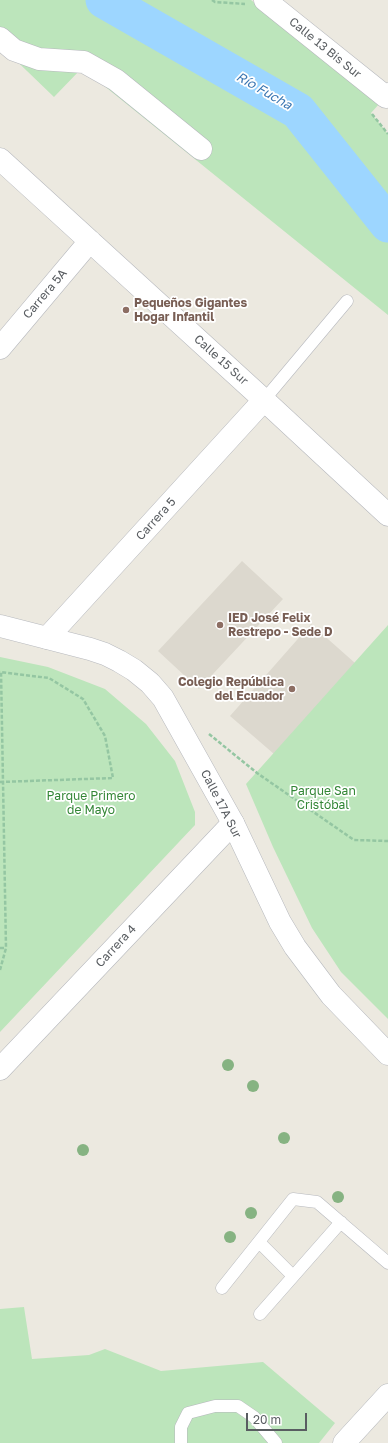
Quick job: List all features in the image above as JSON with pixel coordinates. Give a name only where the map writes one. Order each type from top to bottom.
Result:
[{"type":"street","name":"Calle 13 Bis Sur","points":[[265,0],[387,95]]},
{"type":"street","points":[[0,38],[14,50],[39,59],[84,62],[116,80],[201,150]]},
{"type":"street","name":"Calle 15 Sur","points":[[0,159],[388,515]]},
{"type":"street","name":"Carrera 5A","points":[[0,348],[90,241]]},
{"type":"street","name":"Carrera 5","points":[[47,638],[264,400]]},
{"type":"street","name":"Calle 17A Sur","points":[[0,626],[90,648],[119,661],[150,683],[163,698],[175,717],[233,823],[280,922],[295,947],[331,995],[388,1054]]},
{"type":"street","name":"Carrera 4","points":[[0,1069],[233,823]]},
{"type":"street","points":[[344,1443],[387,1398]]},
{"type":"lane","points":[[264,400],[347,301]]},
{"type":"lane","points":[[222,1288],[293,1198],[317,1202],[388,1263]]},
{"type":"lane","points":[[260,1314],[341,1222]]},
{"type":"lane","points":[[259,1242],[293,1276]]},
{"type":"lane","points":[[181,1443],[181,1427],[188,1413],[215,1406],[238,1406],[254,1417],[276,1443]]},
{"type":"path","points":[[0,970],[6,948],[1,782],[1,672],[49,678],[83,700],[105,736],[113,778],[1,782]]},
{"type":"path","points":[[257,773],[354,840],[388,841]]},
{"type":"path","points":[[0,948],[6,948]]},
{"type":"shaded area","name":"IED José Felix Restrepo - Sede D","points":[[242,561],[283,599],[199,689],[158,651]]},
{"type":"shaded area","name":"Colegio República del Ecuador","points":[[311,624],[355,663],[274,754],[230,716]]},
{"type":"green space","points":[[0,0],[251,0],[380,103],[371,113],[388,134],[388,315],[82,68],[54,97],[0,45]]},
{"type":"green space","name":"Parque San Cristóbal","points":[[388,625],[388,1019],[341,972],[312,928],[273,847],[246,784]]},
{"type":"green space","name":"Parque Primero de Mayo","points":[[0,657],[48,667],[105,689],[146,724],[175,761],[195,812],[195,825],[0,1032]]},
{"type":"green space","points":[[24,1307],[32,1359],[89,1355],[105,1349],[161,1371],[263,1362],[335,1423],[319,1443],[0,1443],[0,1309]]},
{"type":"waterway","name":"Río Fucha","points":[[104,0],[298,111],[388,224]]},
{"type":"place","name":"Pequeños Gigantes Hogar Infantil","points":[[126,310]]},
{"type":"place","name":"IED José Felix Restrepo - Sede D","points":[[220,625]]},
{"type":"place","name":"Colegio República del Ecuador","points":[[292,689]]}]
